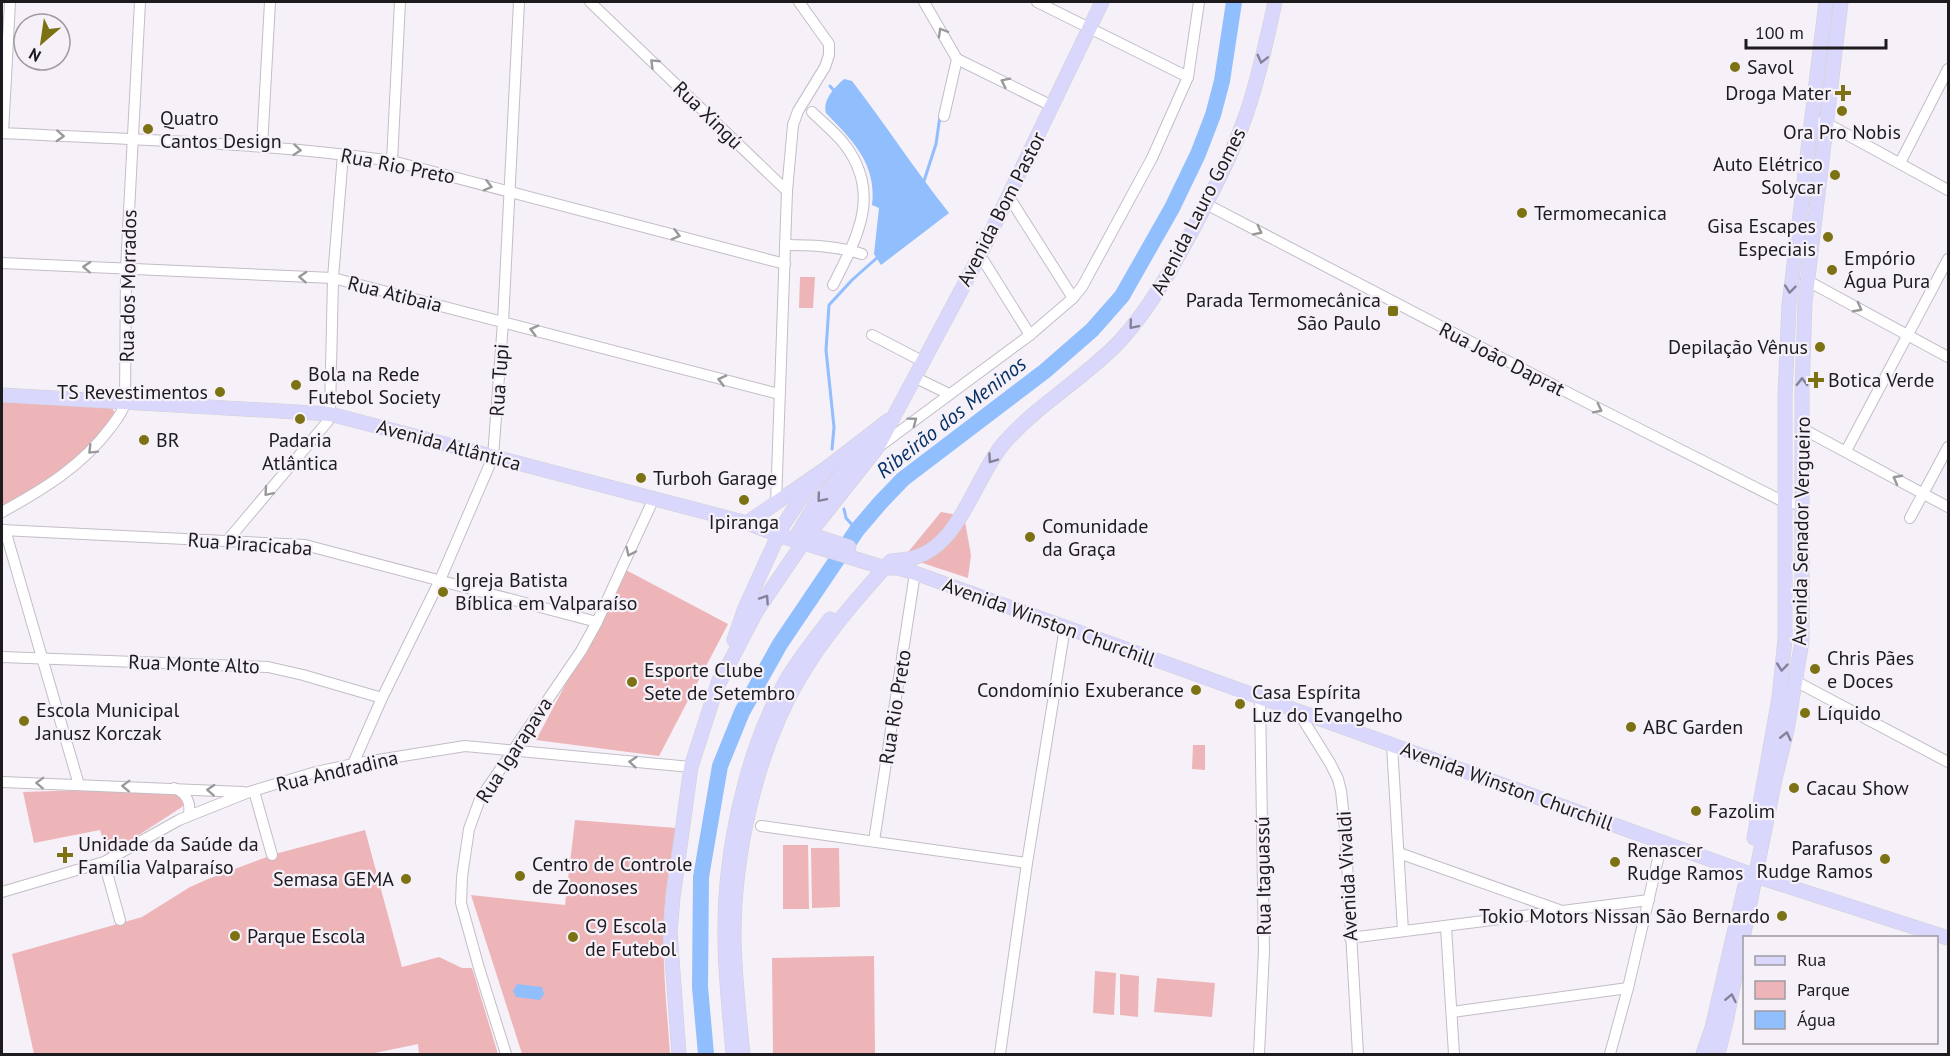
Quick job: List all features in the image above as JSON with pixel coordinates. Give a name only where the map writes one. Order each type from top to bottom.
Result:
[{"type":"main road","name":"Avenida Bom Pastor","points":[[801,537],[877,448],[980,255],[1102,2]]},
{"type":"main road","name":"Avenida Lauro Gomes","points":[[880,562],[914,558],[932,550],[944,540],[955,527],[989,463],[1003,444],[1029,417],[1090,368],[1128,332],[1161,286],[1206,204],[1237,140],[1264,51],[1275,2]]},
{"type":"main road","name":"Avenida Senador Vergueiro","points":[[1718,1054],[1726,1022],[1752,874],[1780,688],[1785,639],[1785,395],[1789,305],[1826,2]]},
{"type":"main road","name":"Avenida Senador Vergueiro","points":[[1703,1054],[1712,1028],[1752,874],[1797,682],[1803,625],[1801,504],[1806,280],[1841,2]]},
{"type":"main road","name":"Avenida Atlântica","points":[[2,395],[330,414],[780,531],[880,562]]},
{"type":"main road","name":"Avenida Bom Pastor","points":[[747,523],[828,467],[891,419]]},
{"type":"main road","points":[[679,1054],[670,932],[679,846],[691,767],[717,687],[756,612],[801,537],[817,502],[891,419]]},
{"type":"main road","name":"Avenida Bom Pastor","points":[[717,687],[746,608],[780,531],[805,492],[828,467]]},
{"type":"main road","name":"Avenida Winston Churchill","points":[[880,562],[1752,874],[1948,938]]},
{"type":"main road","points":[[733,1054],[724,939],[727,886],[739,815],[753,759],[772,708],[790,675],[818,635],[880,562]]},
{"type":"main road","points":[[742,1054],[734,941],[736,898],[743,848],[763,761],[782,711],[799,678],[880,562]]},
{"type":"street","points":[[2,133],[10,2]]},
{"type":"street","name":"Rua dos Morrados","points":[[126,403],[126,269],[140,2]]},
{"type":"street","points":[[262,147],[270,2]]},
{"type":"street","points":[[392,161],[400,2]]},
{"type":"street","name":"Rua Tupi","points":[[353,765],[382,698],[440,580],[493,456],[503,322],[519,2]]},
{"type":"street","name":"Rua Xingú","points":[[590,2],[787,191]]},
{"type":"street","points":[[776,503],[787,191],[793,125],[798,111],[830,55],[829,44],[799,2]]},
{"type":"street","points":[[1037,2],[1188,76]]},
{"type":"street","points":[[877,448],[1030,334],[1073,298],[1089,274],[1152,158],[1188,76],[1199,2]]},
{"type":"street","points":[[1838,21],[1849,2]]},
{"type":"street","points":[[927,3],[957,59],[1052,105]]},
{"type":"street","points":[[944,116],[957,59]]},
{"type":"street","points":[[1900,163],[1948,69]]},
{"type":"street","points":[[812,112],[844,144],[860,170],[864,191],[863,212],[851,251],[833,285]]},
{"type":"street","points":[[1812,122],[1826,123],[1948,190]]},
{"type":"street","name":"Rua Rio Preto","points":[[2,133],[262,147],[392,161],[785,264]]},
{"type":"street","points":[[227,540],[324,427],[330,414],[333,278],[343,154]]},
{"type":"street","points":[[1009,197],[1073,298]]},
{"type":"street","name":"Rua João Daprat","points":[[1206,204],[1588,404],[1786,503],[1801,504]]},
{"type":"street","points":[[785,245],[823,246],[862,255]]},
{"type":"street","points":[[980,255],[1030,334]]},
{"type":"street","points":[[1846,452],[1948,259]]},
{"type":"street","name":"Rua Atibaia","points":[[2,262],[333,278],[779,394]]},
{"type":"street","points":[[1806,280],[1948,357]]},
{"type":"street","points":[[872,335],[922,361]]},
{"type":"street","points":[[914,377],[948,394]]},
{"type":"street","points":[[2,512],[54,482],[87,456],[122,413],[126,403]]},
{"type":"street","points":[[1803,429],[1948,507]]},
{"type":"street","points":[[1910,518],[1948,447]]},
{"type":"street","name":"Rua Igarapava","points":[[507,1054],[464,915],[460,893],[469,829],[480,799],[580,651],[597,622],[654,498]]},
{"type":"street","points":[[3,530],[79,785]]},
{"type":"street","name":"Rua Piracicaba","points":[[3,530],[304,545],[597,622]]},
{"type":"street","name":"Rua Rio Preto","points":[[874,841],[915,573]]},
{"type":"street","points":[[1000,1054],[1027,863],[1065,627]]},
{"type":"street","name":"Rua Monte Alto","points":[[2,657],[268,667],[382,698]]},
{"type":"street","points":[[1797,682],[1948,762]]},
{"type":"street","name":"Rua Itaguassú","points":[[1259,1054],[1264,951],[1260,697]]},
{"type":"street","name":"Avenida Vivaldi","points":[[1296,710],[1330,763],[1341,790],[1358,1054]]},
{"type":"street","points":[[1392,745],[1403,931]]},
{"type":"street","name":"Rua Andradina","points":[[2,892],[104,862],[189,815],[251,792],[316,772],[353,765],[453,747],[479,747],[691,767]]},
{"type":"street","points":[[2,782],[251,792],[272,855]]},
{"type":"street","points":[[173,788],[181,791],[188,800],[189,815]]},
{"type":"street","points":[[761,826],[1027,863]]},
{"type":"street","points":[[1610,1054],[1662,842]]},
{"type":"street","points":[[1398,853],[1563,911]]},
{"type":"street","points":[[104,862],[120,920]]},
{"type":"street","points":[[1350,938],[1649,900]]},
{"type":"street","points":[[1446,927],[1454,1054]]},
{"type":"street","points":[[1452,1012],[1628,988]]},
{"type":"green space","points":[[800,277],[815,277],[813,308],[799,308]]},
{"type":"green space","points":[[2,401],[112,407],[115,414],[84,452],[50,479],[2,506]]},
{"type":"green space","points":[[941,512],[964,516],[971,555],[968,578],[904,557]]},
{"type":"green space","name":"Esporte Clube Sete de Setembro","points":[[626,570],[728,624],[659,756],[536,740]]},
{"type":"green space","points":[[1193,745],[1205,745],[1205,770],[1192,769]]},
{"type":"green space","points":[[86,790],[178,794],[184,802],[182,807],[108,855],[100,830],[34,843],[23,792]]},
{"type":"green space","name":"C9 Escola de Futebol","points":[[575,820],[676,828],[664,920],[664,971],[670,1054],[522,1054],[471,895],[565,905]]},
{"type":"green space","name":"Parque Escola","points":[[365,830],[402,967],[439,957],[462,968],[472,968],[498,1054],[419,1054],[418,1044],[370,1054],[34,1054],[12,954],[142,917],[190,887],[208,879],[275,854]]},
{"type":"green space","points":[[783,845],[808,845],[809,909],[783,909]]},
{"type":"green space","points":[[811,848],[839,848],[840,907],[812,908]]},
{"type":"green space","points":[[874,956],[875,1054],[773,1054],[772,958]]},
{"type":"green space","points":[[1095,971],[1116,973],[1114,1015],[1093,1013]]},
{"type":"green space","points":[[1120,974],[1139,976],[1138,1017],[1120,1015]]},
{"type":"green space","points":[[1157,978],[1215,983],[1212,1017],[1154,1012]]},
{"type":"water","points":[[844,79],[852,81],[949,213],[881,265],[874,254],[879,208],[872,205],[873,190],[867,165],[854,144],[826,113],[825,108],[833,90]]},
{"type":"water","points":[[517,984],[542,987],[544,994],[540,1000],[516,997],[513,991]]},
{"type":"waterway","name":"Ribeirão dos Meninos","points":[[706,1054],[700,987],[701,877],[720,766],[742,712],[780,644],[857,530],[880,503],[903,479],[1045,371],[1092,330],[1122,296],[1172,208],[1198,154],[1213,115],[1222,81],[1234,2]]},
{"type":"waterway","points":[[830,86],[836,93]]},
{"type":"waterway","points":[[923,184],[936,144],[940,116]]},
{"type":"waterway","points":[[832,449],[834,427],[826,350],[829,305],[879,256]]},
{"type":"waterway","points":[[844,509],[846,518],[857,530]]},
{"type":"place","name":"Savol","points":[[1735,67]]},
{"type":"place","name":"Droga Mater","points":[[1843,93]]},
{"type":"place","name":"Ora Pro Nobis","points":[[1842,111]]},
{"type":"place","name":"Quatro Cantos Design","points":[[148,129]]},
{"type":"place","name":"Auto Elétrico Solycar","points":[[1835,175]]},
{"type":"place","name":"Termomecanica","points":[[1522,213]]},
{"type":"place","name":"Gisa Escapes Especiais","points":[[1828,237]]},
{"type":"place","name":"Empório Água Pura","points":[[1832,270]]},
{"type":"place","name":"Parada Termomecânica São Paulo","points":[[1393,311]]},
{"type":"place","name":"Depilação Vênus","points":[[1820,347]]},
{"type":"place","name":"Botica Verde","points":[[1816,380]]},
{"type":"place","name":"Bola na Rede Futebol Society","points":[[296,385]]},
{"type":"place","name":"TS Revestimentos","points":[[220,392]]},
{"type":"place","name":"Padaria Atlântica","points":[[300,419]]},
{"type":"place","name":"BR","points":[[144,440]]},
{"type":"place","name":"Turboh Garage","points":[[641,478]]},
{"type":"place","name":"Ipiranga","points":[[744,500]]},
{"type":"place","name":"Comunidade da Graça","points":[[1030,537]]},
{"type":"place","name":"Igreja Batista Bíblica em Valparaíso","points":[[443,592]]},
{"type":"place","name":"Chris Pães e Doces","points":[[1815,669]]},
{"type":"place","name":"Esporte Clube Sete de Setembro","points":[[632,682]]},
{"type":"place","name":"Condomínio Exuberance","points":[[1196,690]]},
{"type":"place","name":"Casa Espírita Luz do Evangelho","points":[[1240,704]]},
{"type":"place","name":"Líquido","points":[[1805,713]]},
{"type":"place","name":"Escola Municipal Janusz Korczak","points":[[24,721]]},
{"type":"place","name":"ABC Garden","points":[[1631,727]]},
{"type":"place","name":"Cacau Show","points":[[1794,788]]},
{"type":"place","name":"Fazolim","points":[[1696,811]]},
{"type":"place","name":"Unidade da Saúde da Família Valparaíso","points":[[65,855]]},
{"type":"place","name":"Parafusos Rudge Ramos","points":[[1885,859]]},
{"type":"place","name":"Renascer Rudge Ramos","points":[[1615,862]]},
{"type":"place","name":"Centro de Controle de Zoonoses","points":[[520,876]]},
{"type":"place","name":"Semasa GEMA","points":[[406,879]]},
{"type":"place","name":"Tokio Motors Nissan São Bernardo","points":[[1782,916]]},
{"type":"place","name":"Parque Escola","points":[[235,936]]},
{"type":"place","name":"C9 Escola de Futebol","points":[[573,937]]}]
